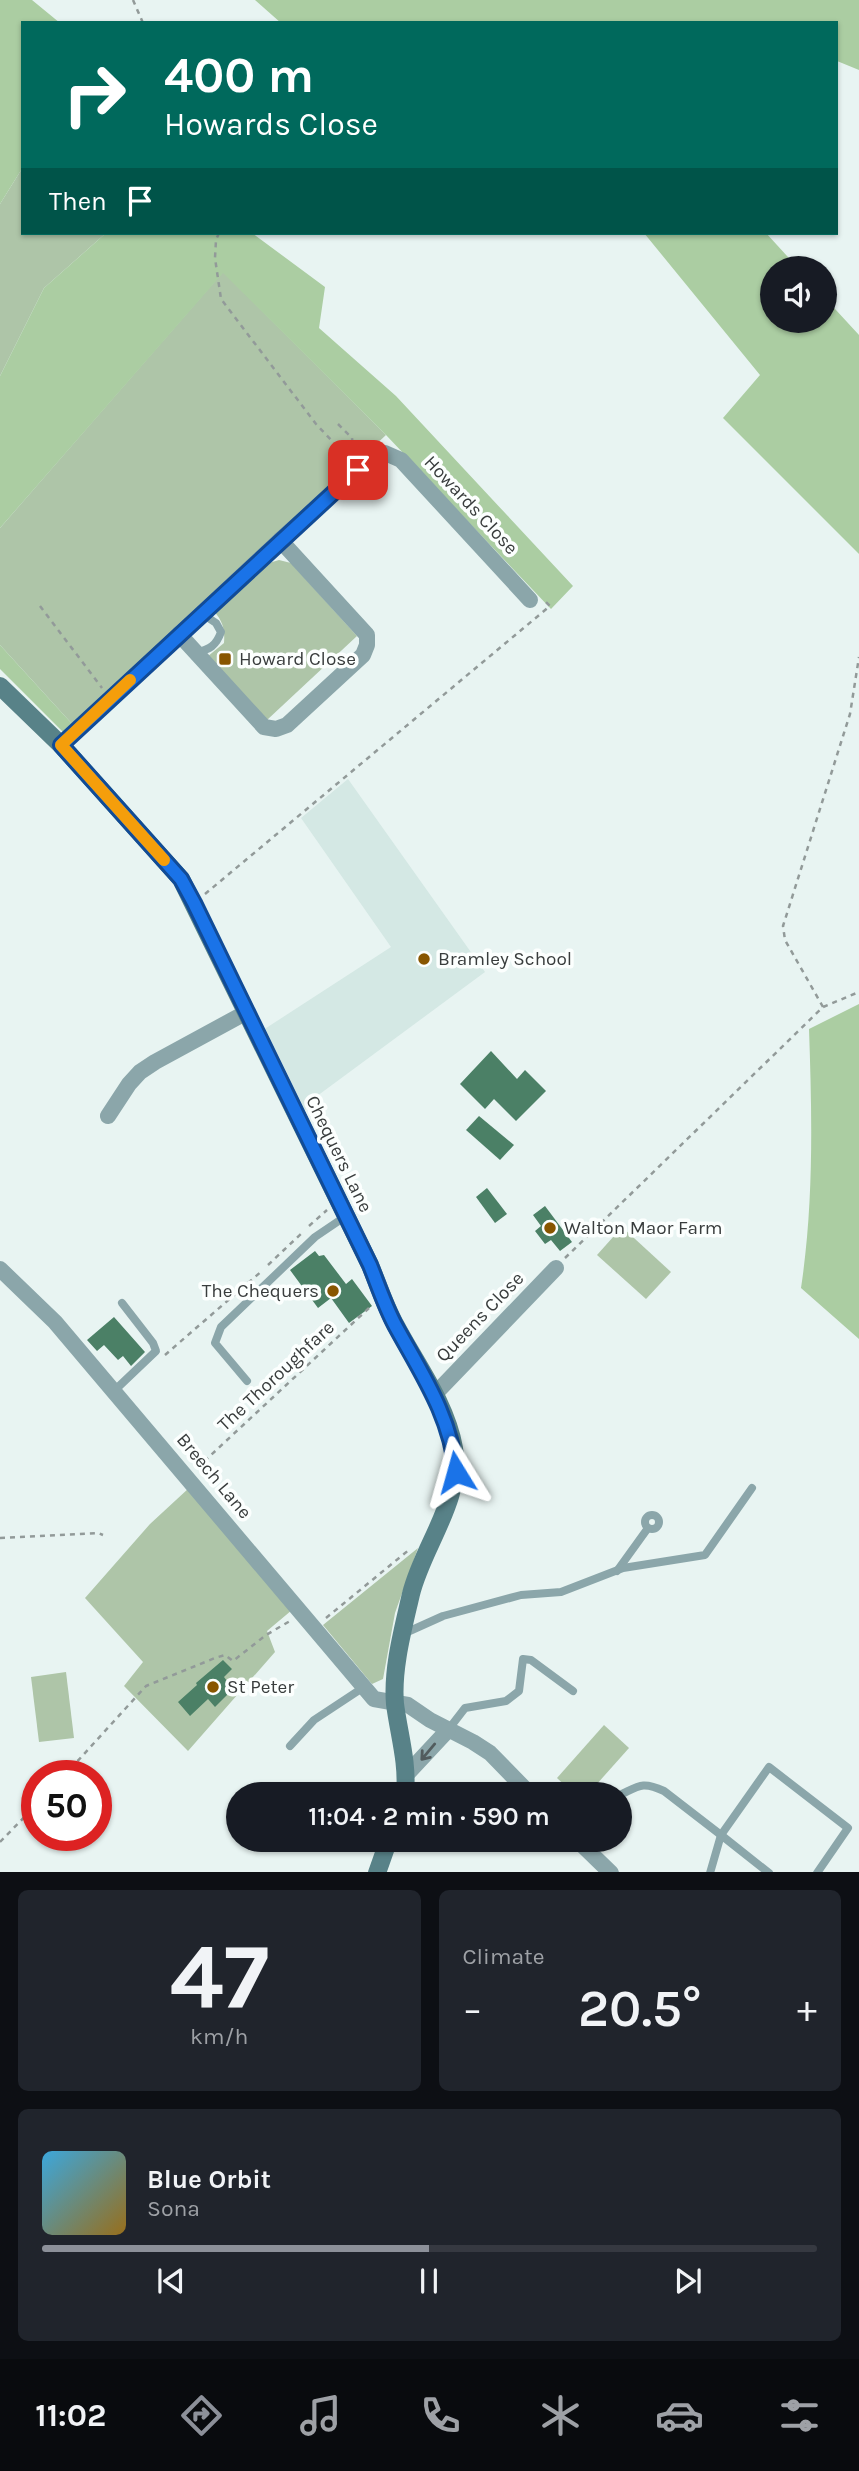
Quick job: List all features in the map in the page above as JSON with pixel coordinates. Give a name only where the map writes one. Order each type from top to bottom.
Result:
[{"type":"main road","name":"Chequers Lane","points":[[0,686],[61,745],[181,879],[342,1208],[393,1322],[435,1394],[454,1448],[456,1472],[451,1494],[412,1591],[403,1634],[395,1703],[406,1782]]},
{"type":"main road","points":[[377,1872],[384,1852]]},
{"type":"street","name":"Howards Close","points":[[61,745],[280,540],[375,456],[385,453],[401,460],[530,600]]},
{"type":"street","points":[[178,635],[264,727],[276,729],[287,724],[363,655],[367,635],[280,540]]},
{"type":"street","points":[[108,1116],[139,1072],[247,1012]]},
{"type":"street","name":"Queens Close","points":[[435,1394],[556,1268]]},
{"type":"street","name":"Breech Lane","points":[[0,1269],[46,1311],[374,1699],[408,1705],[490,1753],[518,1782]]},
{"type":"street","points":[[407,1774],[448,1730]]},
{"type":"street","points":[[590,1852],[611,1872]]},
{"type":"lane","points":[[196,653],[210,649],[221,632],[216,623],[201,613]]},
{"type":"lane","points":[[247,1381],[215,1343],[221,1327],[342,1208]]},
{"type":"lane","points":[[114,1391],[156,1351],[153,1343],[122,1303]]},
{"type":"lane","points":[[403,1634],[443,1616],[521,1595],[561,1592],[617,1571],[705,1555],[752,1488]]},
{"type":"lane","points":[[617,1571],[648,1528]]},
{"type":"lane","points":[[448,1730],[464,1708],[506,1701],[519,1691],[523,1660],[531,1660],[573,1691]]},
{"type":"lane","points":[[290,1745],[314,1720],[363,1687]]},
{"type":"lane","points":[[710,1872],[721,1835],[769,1767],[848,1828],[817,1872]]},
{"type":"lane","points":[[632,1790],[642,1785],[664,1791],[769,1872]]},
{"type":"path","points":[[133,0],[142,21]]},
{"type":"path","points":[[218,235],[215,258],[221,299],[316,424],[358,470]]},
{"type":"path","points":[[338,424],[352,438],[352,448],[345,455]]},
{"type":"path","points":[[194,903],[550,606],[539,594],[530,600]]},
{"type":"path","points":[[40,606],[110,699]]},
{"type":"path","points":[[823,1007],[785,940],[783,926],[850,714],[859,657]]},
{"type":"path","points":[[556,1268],[823,1007],[859,992]]},
{"type":"path","points":[[165,1355],[342,1208]]},
{"type":"path","name":"The Thoroughfare","points":[[188,1478],[382,1294]]},
{"type":"path","points":[[0,1538],[98,1533],[103,1535]]},
{"type":"path","points":[[79,1760],[146,1686],[225,1655],[233,1661],[266,1635],[306,1620],[320,1622],[416,1545]]},
{"type":"path","points":[[0,1842],[21,1820]]},
{"type":"shaded area","name":"Bramley School","points":[[348,779],[485,972],[313,1099],[301,1116],[260,1032],[391,947],[301,818]]},
{"type":"green space","points":[[0,0],[32,0],[58,21],[21,21],[21,170],[0,204]]},
{"type":"green space","points":[[255,0],[859,0],[859,70],[838,61],[838,21],[279,21]]},
{"type":"green space","points":[[21,170],[21,235],[104,235],[44,288],[0,376],[0,204]]},
{"type":"green space","points":[[104,235],[255,235],[325,287],[319,328],[396,396],[573,586],[551,609],[386,435],[223,273],[0,528],[0,376],[44,288]]},
{"type":"green space","points":[[646,235],[768,235],[787,256],[760,256],[760,333],[837,333],[837,311],[859,335],[859,554],[723,418],[760,375]]},
{"type":"green space","points":[[223,272],[386,435],[74,726],[0,645],[0,528]]},
{"type":"green space","points":[[279,560],[291,563],[357,636],[267,720],[207,657],[224,643],[223,626],[214,611],[269,563]]},
{"type":"green space","points":[[0,645],[74,726],[64,733],[0,669]]},
{"type":"green space","points":[[859,1004],[859,1339],[801,1288],[810,1191],[809,1029]]},
{"type":"green space","points":[[622,1227],[671,1272],[646,1299],[597,1255]]},
{"type":"green space","points":[[189,1488],[292,1610],[267,1631],[275,1652],[188,1751],[124,1686],[143,1662],[85,1598],[150,1524]]},
{"type":"green space","points":[[418,1548],[395,1613],[383,1679],[372,1684],[323,1625]]},
{"type":"green space","points":[[66,1672],[74,1738],[39,1742],[31,1677]]},
{"type":"green space","points":[[604,1725],[629,1748],[599,1782],[561,1782],[557,1778]]},
{"type":"building","points":[[491,1051],[517,1079],[525,1070],[546,1091],[516,1121],[494,1099],[485,1109],[460,1084]]},
{"type":"building","points":[[479,1116],[514,1145],[500,1160],[466,1130]]},
{"type":"building","points":[[487,1188],[507,1214],[495,1223],[476,1197]]},
{"type":"building","name":"Walton Maor Farm","points":[[545,1206],[572,1242],[560,1251],[551,1240],[545,1244],[535,1231],[541,1226],[533,1215]]},
{"type":"building","name":"The Chequers","points":[[315,1251],[319,1256],[324,1255],[346,1284],[352,1279],[372,1306],[349,1323],[331,1298],[318,1308],[290,1270]]},
{"type":"building","points":[[114,1317],[145,1352],[131,1366],[123,1356],[118,1360],[104,1345],[97,1351],[87,1340]]},
{"type":"building","name":"St Peter","points":[[223,1660],[232,1669],[224,1677],[233,1689],[215,1707],[208,1699],[190,1716],[178,1702]]},
{"type":"slow traffic","points":[[130,680],[61,745],[164,860]]},
{"type":"place","name":"Howard Close","points":[[225,659]]},
{"type":"place","name":"Bramley School","points":[[424,959]]},
{"type":"place","name":"Walton Maor Farm","points":[[550,1228]]},
{"type":"place","name":"The Chequers","points":[[333,1291]]},
{"type":"place","name":"St Peter","points":[[213,1687]]},
{"type":"route","points":[[358,470],[61,745],[181,879],[370,1265],[393,1322],[435,1394],[454,1448],[456,1472]]}]
